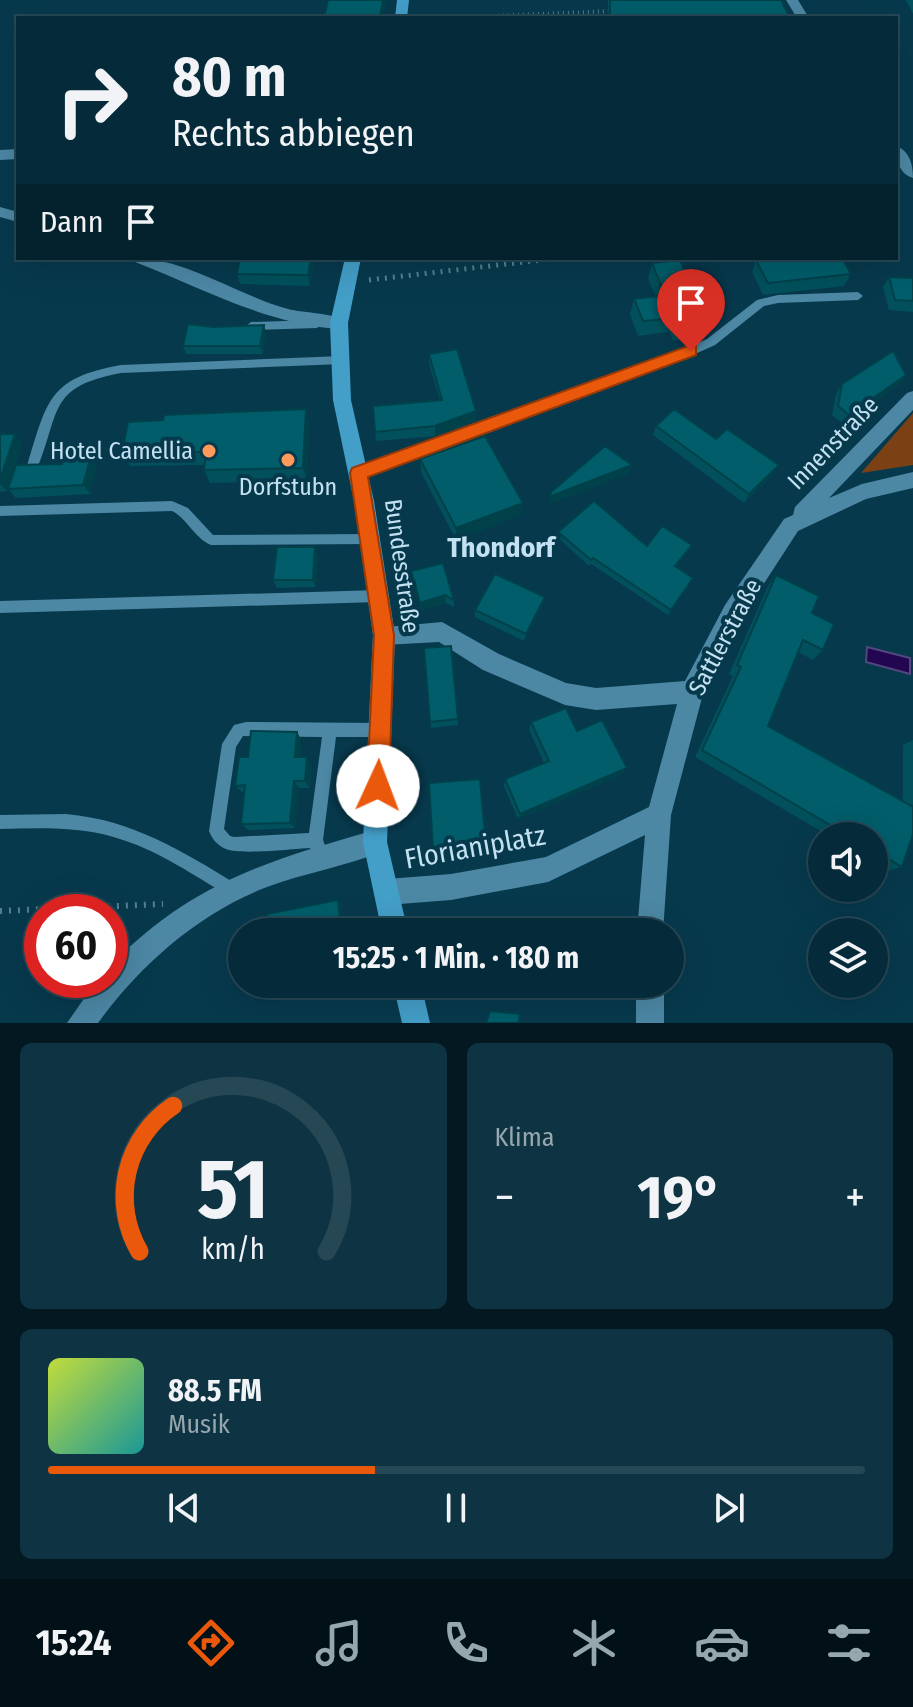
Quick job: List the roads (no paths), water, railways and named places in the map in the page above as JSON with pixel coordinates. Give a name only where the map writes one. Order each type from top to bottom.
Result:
[{"type":"main road","name":"Bundesstraße","points":[[353,260],[339,323],[342,400],[370,539],[384,635],[375,842],[392,918]]},
{"type":"main road","points":[[410,998],[416,1023]]},
{"type":"street","points":[[898,154],[913,173]]},
{"type":"street","points":[[146,260],[256,304],[317,324],[339,323]]},
{"type":"street","name":"Innenstraße","points":[[791,525],[913,398]]},
{"type":"street","points":[[791,525],[862,492],[913,480]]},
{"type":"street","name":"Sattlerstraße","points":[[651,918],[659,815],[692,692],[733,612],[791,525]]},
{"type":"street","points":[[384,635],[442,632],[491,662],[565,694],[596,699],[692,692]]},
{"type":"street","name":"Florianiplatz","points":[[387,892],[451,887],[548,869],[659,815]]},
{"type":"street","points":[[81,1023],[131,965],[173,926],[196,910],[318,849],[375,842]]},
{"type":"street","points":[[650,998],[650,1023]]},
{"type":"lane","points":[[358,473],[671,360],[711,342],[761,303],[778,299],[858,296]]},
{"type":"lane","points":[[245,326],[317,324]]},
{"type":"lane","points":[[33,466],[51,406],[69,387],[93,372],[342,360]]},
{"type":"lane","points":[[0,511],[172,506],[184,510],[205,537],[211,540],[370,539]]},
{"type":"lane","points":[[0,607],[379,596]]},
{"type":"lane","points":[[330,729],[318,849],[226,842],[216,831],[229,744],[239,730],[330,729],[380,730]]},
{"type":"lane","points":[[0,822],[74,821],[107,827],[178,858],[233,890]]},
{"type":"place","name":"Hotel Camellia","points":[[209,451]]},
{"type":"place","name":"Dorfstubn","points":[[288,460]]},
{"type":"district","name":"Thondorf","points":[[501,547]]}]
